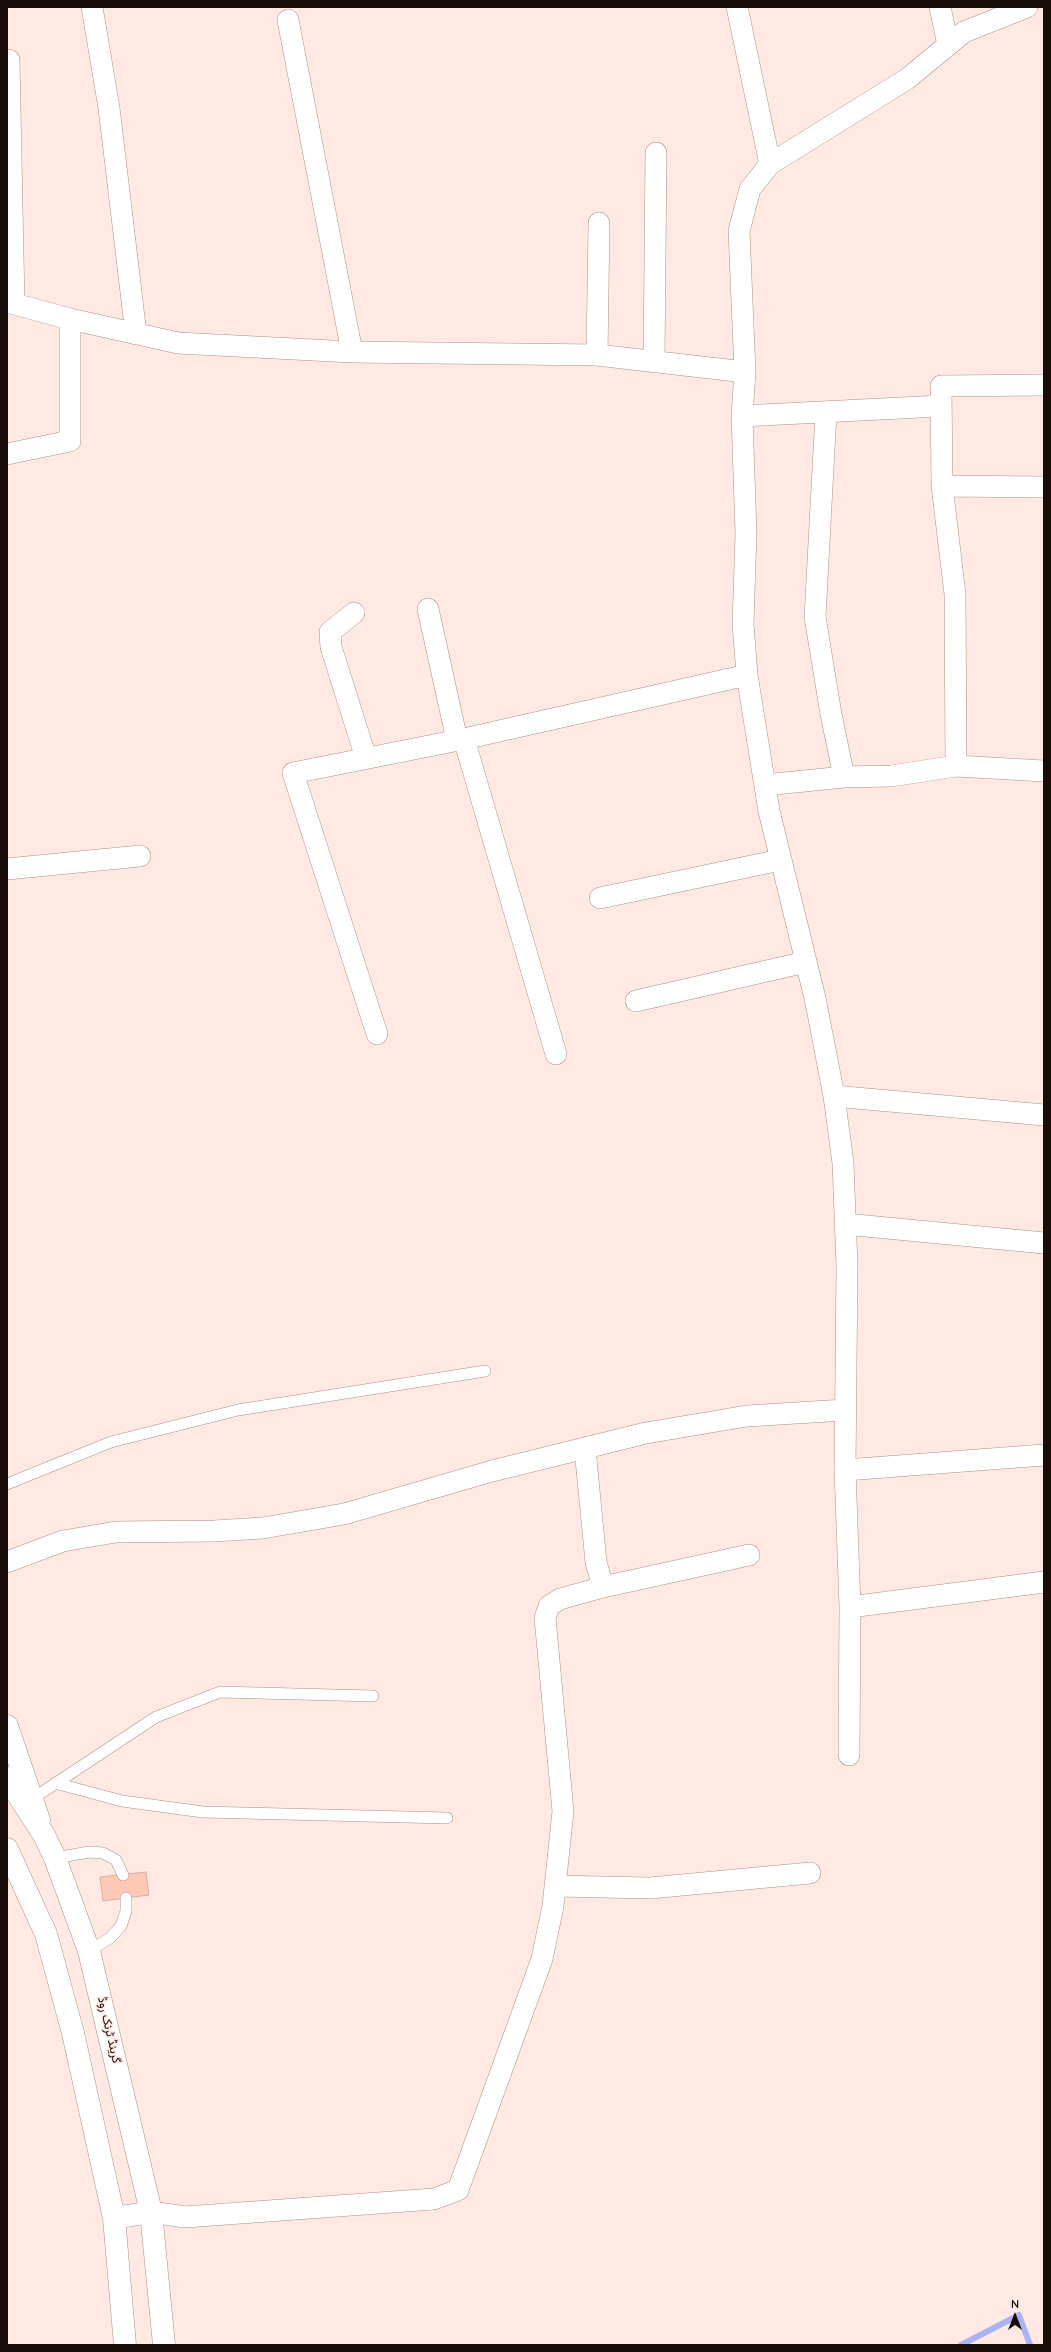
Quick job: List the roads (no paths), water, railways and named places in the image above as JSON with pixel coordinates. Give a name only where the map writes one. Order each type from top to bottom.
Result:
[{"type":"main road","name":"گرینڈ ٹرنک روڈ","points":[[7,1726],[44,1835],[55,1858],[89,1951],[151,2212],[164,2345]]},
{"type":"main road","points":[[7,1778],[44,1835]]},
{"type":"main road","points":[[7,1849],[46,1934],[73,2033],[114,2218],[125,2345]]},
{"type":"main road","points":[[114,2218],[151,2212]]},
{"type":"street","points":[[92,7],[109,108],[136,334]]},
{"type":"street","points":[[737,7],[770,164]]},
{"type":"street","points":[[940,7],[948,45]]},
{"type":"street","points":[[849,1755],[850,1607],[845,1470],[846,1224],[843,1163],[834,1096],[806,962],[780,860],[765,785],[747,675],[743,624],[746,533],[742,416],[745,372],[739,231],[750,189],[770,164],[907,78],[964,32],[1027,7]]},
{"type":"street","points":[[288,20],[352,352]]},
{"type":"street","points":[[9,60],[10,303],[70,319],[178,343],[352,352],[597,355],[745,372]]},
{"type":"street","points":[[654,362],[656,153]]},
{"type":"street","points":[[597,355],[599,223]]},
{"type":"street","points":[[7,454],[70,441],[70,319]]},
{"type":"street","points":[[956,766],[955,594],[942,486],[941,386],[1044,385]]},
{"type":"street","points":[[742,416],[826,413],[941,406]]},
{"type":"street","points":[[826,413],[815,618],[831,714],[844,778]]},
{"type":"street","points":[[942,486],[1044,487]]},
{"type":"street","points":[[428,609],[460,739],[556,1054]]},
{"type":"street","points":[[354,613],[330,632],[331,647],[366,758]]},
{"type":"street","points":[[378,1034],[293,773],[460,739],[747,675]]},
{"type":"street","points":[[765,785],[844,778],[891,776],[956,766],[1044,771]]},
{"type":"street","points":[[7,869],[140,856]]},
{"type":"street","points":[[600,898],[780,860]]},
{"type":"street","points":[[636,1002],[806,962]]},
{"type":"street","points":[[834,1096],[1044,1115]]},
{"type":"street","points":[[846,1224],[1044,1243]]},
{"type":"street","points":[[7,1562],[63,1542],[116,1532],[214,1531],[263,1528],[344,1514],[492,1471],[646,1433],[747,1416],[845,1410]]},
{"type":"street","points":[[585,1449],[596,1562],[603,1587]]},
{"type":"street","points":[[845,1470],[1044,1455]]},
{"type":"street","points":[[151,2212],[185,2216],[434,2199],[458,2190],[542,1959],[553,1906],[563,1811],[545,1618],[549,1606],[560,1599],[603,1587],[749,1555]]},
{"type":"street","points":[[850,1607],[1044,1582]]},
{"type":"street","points":[[556,1886],[650,1888],[810,1873]]},
{"type":"lane","points":[[7,1484],[112,1442],[238,1410],[485,1371]]},
{"type":"lane","points":[[32,1799],[156,1717],[220,1692],[373,1696]]},
{"type":"lane","points":[[55,1783],[122,1801],[203,1812],[447,1818]]},
{"type":"lane","points":[[55,1858],[89,1852],[103,1853],[116,1860],[123,1875]]},
{"type":"lane","points":[[89,1951],[110,1938],[120,1926],[126,1911],[126,1898]]},
{"type":"waterway","points":[[961,2345],[1019,2315],[1030,2345]]}]
